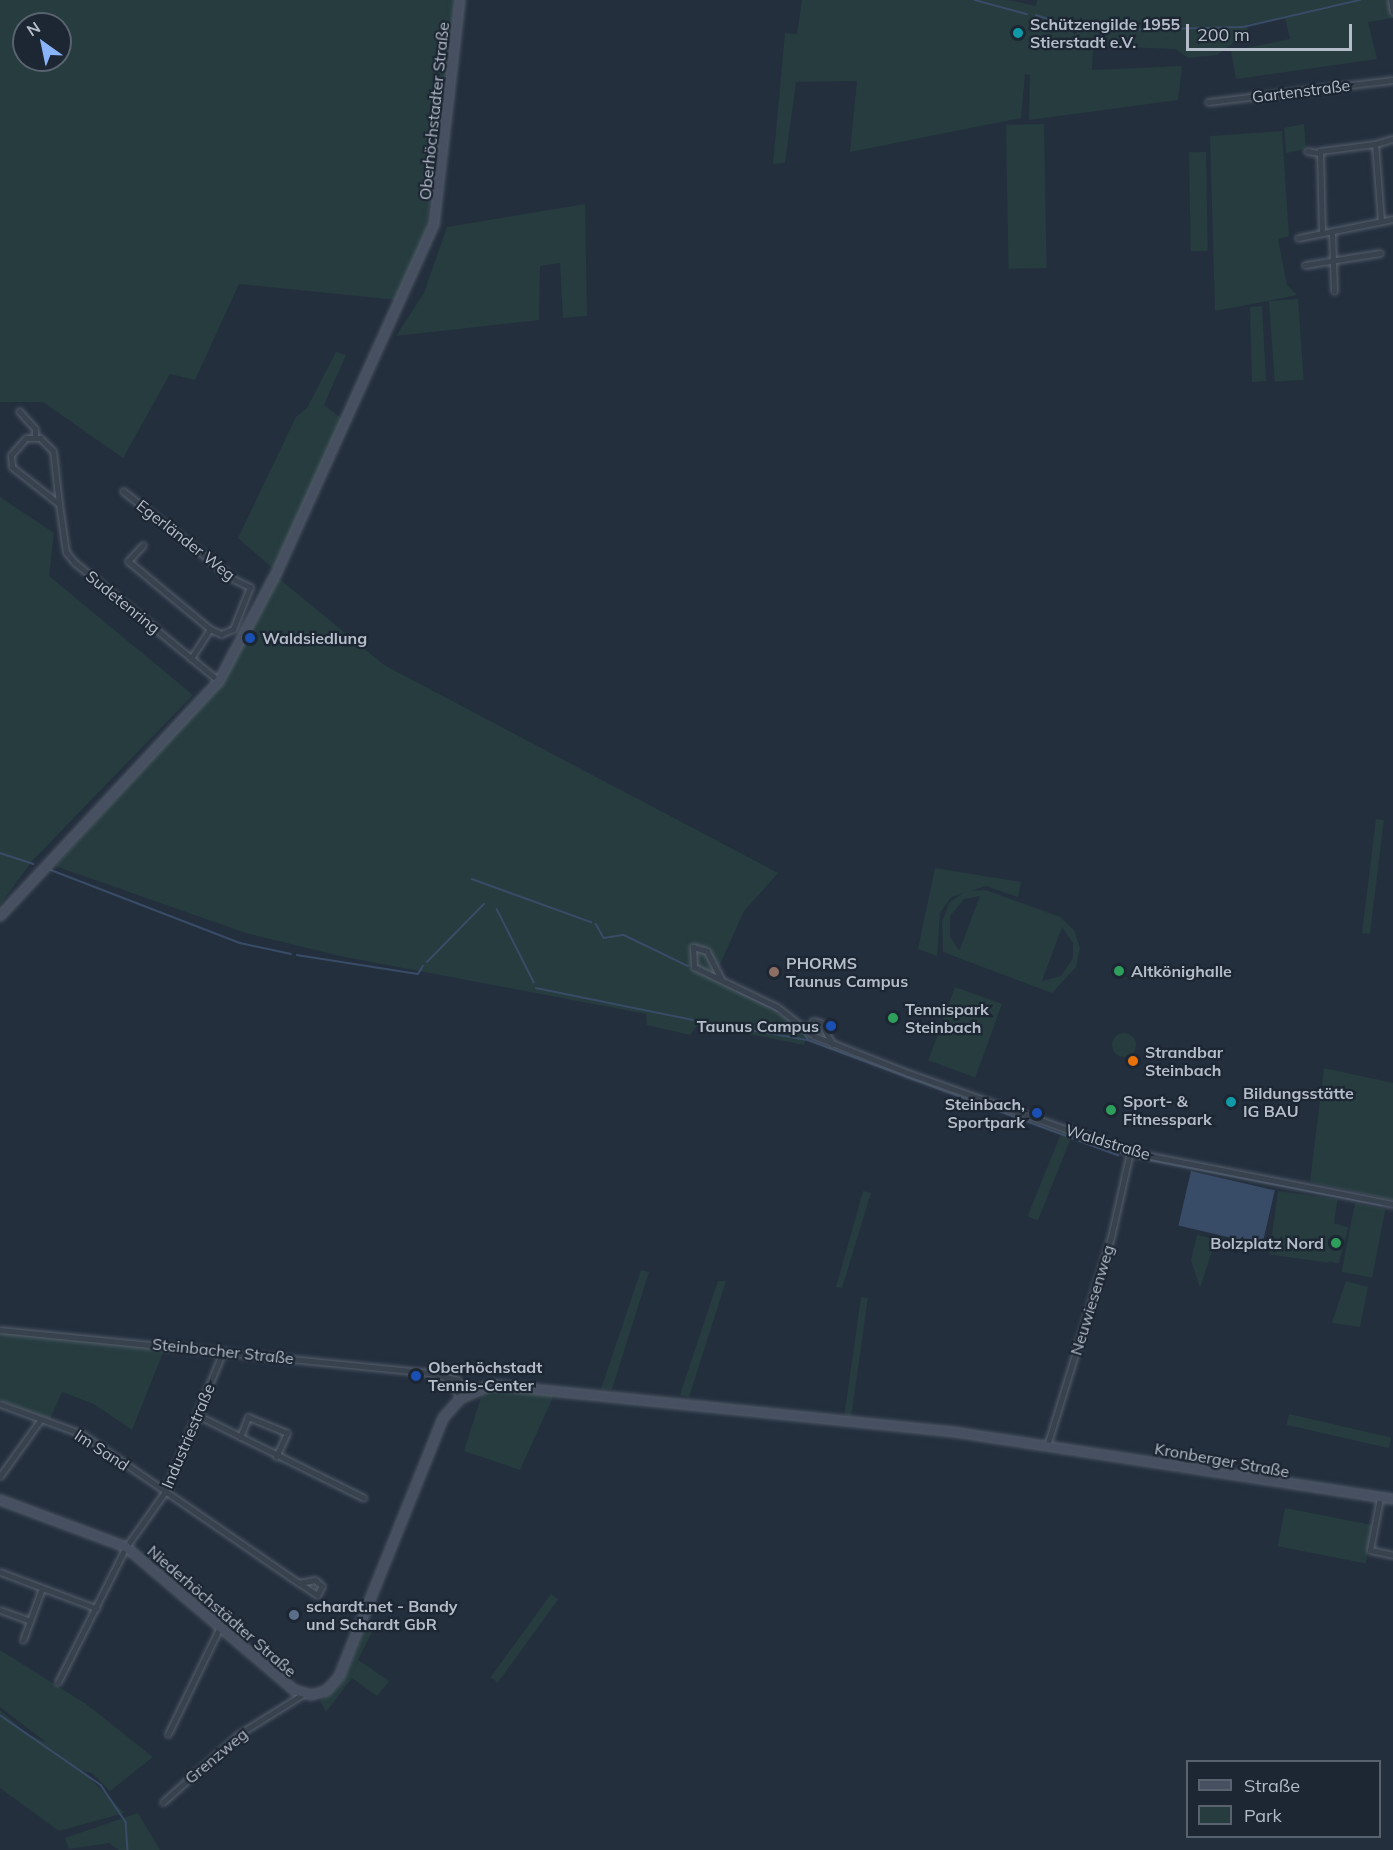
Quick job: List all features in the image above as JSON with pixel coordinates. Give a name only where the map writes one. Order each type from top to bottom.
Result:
[{"type":"street","name":"Oberhöchstadter Straße","points":[[0,916],[219,681],[277,572],[434,224],[460,0]]},
{"type":"street","points":[[1391,0],[1393,12]]},
{"type":"street","name":"Gartenstraße","points":[[1208,102],[1393,80]]},
{"type":"street","points":[[1308,151],[1318,153],[1393,139]]},
{"type":"street","points":[[1375,144],[1381,221]]},
{"type":"street","points":[[1318,153],[1322,233]]},
{"type":"street","points":[[1298,238],[1393,219]]},
{"type":"street","points":[[1332,233],[1334,291]]},
{"type":"street","points":[[1305,266],[1380,253]]},
{"type":"street","name":"Sudetenring","points":[[19,411],[35,429],[35,436],[53,451],[58,504],[66,552],[74,562],[219,681]]},
{"type":"street","points":[[35,436],[17,444],[12,467],[58,504]]},
{"type":"street","name":"Egerländer Weg","points":[[123,490],[250,587],[234,629],[228,634],[210,629]]},
{"type":"street","points":[[143,545],[128,561],[210,629],[191,658]]},
{"type":"street","name":"Waldstraße","points":[[721,979],[707,951],[696,945],[690,955],[694,967],[721,979],[832,1044],[1130,1152],[1393,1204]]},
{"type":"street","name":"Waldstraße","points":[[808,1029],[813,1021],[821,1023],[832,1044]]},
{"type":"street","name":"Neuwiesenweg","points":[[1047,1446],[1111,1237],[1130,1152]]},
{"type":"street","name":"Steinbacher Straße","points":[[0,1330],[223,1351],[446,1377],[468,1393]]},
{"type":"street","name":"Industriestraße","points":[[58,1682],[126,1547],[165,1492],[223,1351]]},
{"type":"street","points":[[446,1377],[461,1398]]},
{"type":"street","name":"Kronberger Straße","points":[[468,1393],[519,1384],[1047,1446],[1393,1499]]},
{"type":"street","name":"Niederhöchstädter Straße","points":[[0,1500],[126,1547],[303,1694],[320,1694],[339,1677],[439,1427],[461,1398],[468,1393]]},
{"type":"street","name":"Im Sand","points":[[0,1404],[82,1434],[299,1583]]},
{"type":"street","points":[[197,1415],[276,1457],[364,1498]]},
{"type":"street","points":[[240,1437],[248,1417],[287,1433],[276,1457]]},
{"type":"street","points":[[0,1476],[41,1419]]},
{"type":"street","points":[[1380,1498],[1370,1550],[1393,1555]]},
{"type":"street","points":[[0,1572],[96,1608]]},
{"type":"street","points":[[23,1640],[42,1588]]},
{"type":"street","points":[[0,1610],[30,1621]]},
{"type":"street","points":[[168,1734],[220,1627]]},
{"type":"street","name":"Grenzweg","points":[[163,1802],[238,1734],[303,1694]]},
{"type":"green space","points":[[0,0],[455,0],[426,232],[397,300],[239,284],[195,380],[170,374],[123,458],[43,402],[0,402]]},
{"type":"green space","points":[[802,0],[1009,0],[1036,6],[1037,0],[1393,0],[1393,18],[1368,22],[1377,59],[1236,79],[1231,51],[1290,39],[1285,18],[1248,24],[1247,33],[1217,55],[1188,58],[1176,49],[1093,46],[1092,70],[1182,66],[1178,100],[1029,120],[1030,75],[1025,74],[1021,118],[850,152],[857,81],[796,82],[785,163],[773,164],[785,33],[797,34]]},
{"type":"green space","points":[[1044,124],[1047,268],[1009,269],[1006,125]]},
{"type":"green space","points":[[1304,124],[1306,149],[1286,153],[1284,128]]},
{"type":"green space","points":[[1282,131],[1289,236],[1278,239],[1287,285],[1297,295],[1215,311],[1210,136]]},
{"type":"green space","points":[[1189,152],[1206,152],[1208,251],[1191,251]]},
{"type":"green space","points":[[585,204],[587,316],[563,318],[560,263],[540,266],[539,320],[396,336],[424,293],[447,227]]},
{"type":"green space","points":[[1298,299],[1304,380],[1275,382],[1269,301]]},
{"type":"green space","points":[[1262,306],[1266,381],[1252,382],[1250,307]]},
{"type":"green space","points":[[336,352],[346,355],[324,405],[346,422],[277,572],[238,538],[296,417],[307,408]]},
{"type":"green space","points":[[0,497],[54,533],[49,576],[193,695],[32,861],[0,905]]},
{"type":"green space","points":[[277,577],[384,665],[778,873],[744,911],[714,978],[808,1030],[804,1045],[698,1024],[690,1035],[647,1025],[646,1014],[340,956],[246,933],[55,866],[224,680]]},
{"type":"green space","points":[[1376,819],[1384,820],[1370,934],[1362,933]]},
{"type":"green space","points":[[935,868],[1021,882],[1018,897],[986,886],[951,897],[940,913],[937,956],[918,949]]},
{"type":"green space","points":[[986,890],[1060,917],[1074,930],[1080,948],[1076,967],[1052,993],[943,952],[942,922],[949,903],[966,891]],"holes":[[[980,896],[960,949],[959,950],[950,937],[950,916],[964,899]],[[1062,927],[1073,943],[1073,958],[1061,976],[1042,981]]]},
{"type":"green space","points":[[955,987],[1002,1004],[975,1077],[928,1060]]},
{"type":"green space","points":[[1124,1033],[1133,1036],[1136,1045],[1133,1054],[1124,1057],[1115,1054],[1112,1045],[1115,1036]]},
{"type":"green space","points":[[1324,1068],[1393,1083],[1393,1200],[1310,1182]]},
{"type":"green space","points":[[1062,1131],[1072,1135],[1038,1220],[1028,1216]]},
{"type":"green space","points":[[863,1191],[871,1193],[842,1288],[836,1287]]},
{"type":"green space","points":[[1278,1191],[1337,1199],[1329,1263],[1269,1254]]},
{"type":"green space","points":[[1355,1203],[1385,1209],[1372,1278],[1342,1272]]},
{"type":"green space","name":"Bolzplatz Nord","points":[[1333,1223],[1348,1227],[1339,1264],[1323,1260]]},
{"type":"green space","points":[[1197,1235],[1216,1239],[1200,1288],[1191,1260]]},
{"type":"green space","points":[[641,1270],[649,1272],[612,1389],[601,1389]]},
{"type":"green space","points":[[718,1281],[726,1281],[689,1397],[680,1395]]},
{"type":"green space","points":[[1346,1281],[1368,1287],[1360,1327],[1332,1323]]},
{"type":"green space","points":[[861,1297],[868,1298],[851,1416],[844,1415]]},
{"type":"green space","points":[[14,1333],[164,1350],[132,1430],[94,1404],[62,1392],[50,1419],[0,1400],[0,1334]]},
{"type":"green space","points":[[502,1389],[554,1395],[520,1470],[464,1451],[482,1394]]},
{"type":"green space","points":[[1289,1414],[1391,1438],[1389,1448],[1287,1425]]},
{"type":"green space","points":[[1285,1508],[1373,1525],[1366,1563],[1278,1546]]},
{"type":"green space","points":[[551,1594],[558,1599],[498,1683],[490,1677]]},
{"type":"green space","points":[[364,1631],[372,1632],[358,1660],[389,1681],[377,1696],[352,1678],[326,1712],[320,1701],[342,1683]]},
{"type":"green space","points":[[0,1650],[86,1704],[153,1757],[110,1791],[93,1774],[82,1770],[124,1813],[59,1831],[0,1788],[0,1710],[27,1734],[47,1743],[0,1707]]},
{"type":"green space","points":[[138,1813],[160,1850],[119,1850],[109,1843],[69,1849],[65,1838]]},
{"type":"water","points":[[1191,1171],[1275,1190],[1262,1245],[1178,1226]]},
{"type":"waterway","points":[[975,0],[1027,14]]},
{"type":"waterway","points":[[1036,15],[1086,31],[1243,27],[1360,0]]},
{"type":"waterway","points":[[0,853],[33,864]]},
{"type":"waterway","points":[[51,870],[240,943],[291,954]]},
{"type":"waterway","points":[[472,879],[591,922]]},
{"type":"waterway","points":[[427,962],[484,904]]},
{"type":"waterway","points":[[497,909],[534,982]]},
{"type":"waterway","points":[[596,924],[604,938],[624,935],[688,966]]},
{"type":"waterway","points":[[297,955],[418,974],[423,966]]},
{"type":"waterway","points":[[536,988],[693,1020]]},
{"type":"waterway","points":[[737,991],[778,1011]]},
{"type":"waterway","points":[[699,1021],[808,1040],[1118,1155]]},
{"type":"waterway","points":[[804,1033],[808,1039]]},
{"type":"waterway","points":[[1134,1157],[1381,1205]]},
{"type":"waterway","points":[[0,1715],[101,1785],[126,1822],[128,1850]]},
{"type":"place","name":"Schützengilde 1955 Stierstadt e.V.","points":[[1018,33]]},
{"type":"place","name":"Waldsiedlung","points":[[250,638]]},
{"type":"place","name":"Altkönighalle","points":[[1119,971]]},
{"type":"place","name":"PHORMS Taunus Campus","points":[[774,972]]},
{"type":"place","name":"Tennispark Steinbach","points":[[893,1018]]},
{"type":"place","name":"Taunus Campus","points":[[831,1026]]},
{"type":"place","name":"Strandbar Steinbach","points":[[1133,1061]]},
{"type":"place","name":"Bildungsstätte IG BAU","points":[[1231,1102]]},
{"type":"place","name":"Sport- & Fitnesspark","points":[[1111,1110]]},
{"type":"place","name":"Steinbach, Sportpark","points":[[1037,1113]]},
{"type":"place","name":"Bolzplatz Nord","points":[[1336,1243]]},
{"type":"place","name":"Oberhöchstadt Tennis-Center","points":[[416,1376]]},
{"type":"place","name":"schardt.net - Bandy und Schardt GbR","points":[[294,1615]]}]
